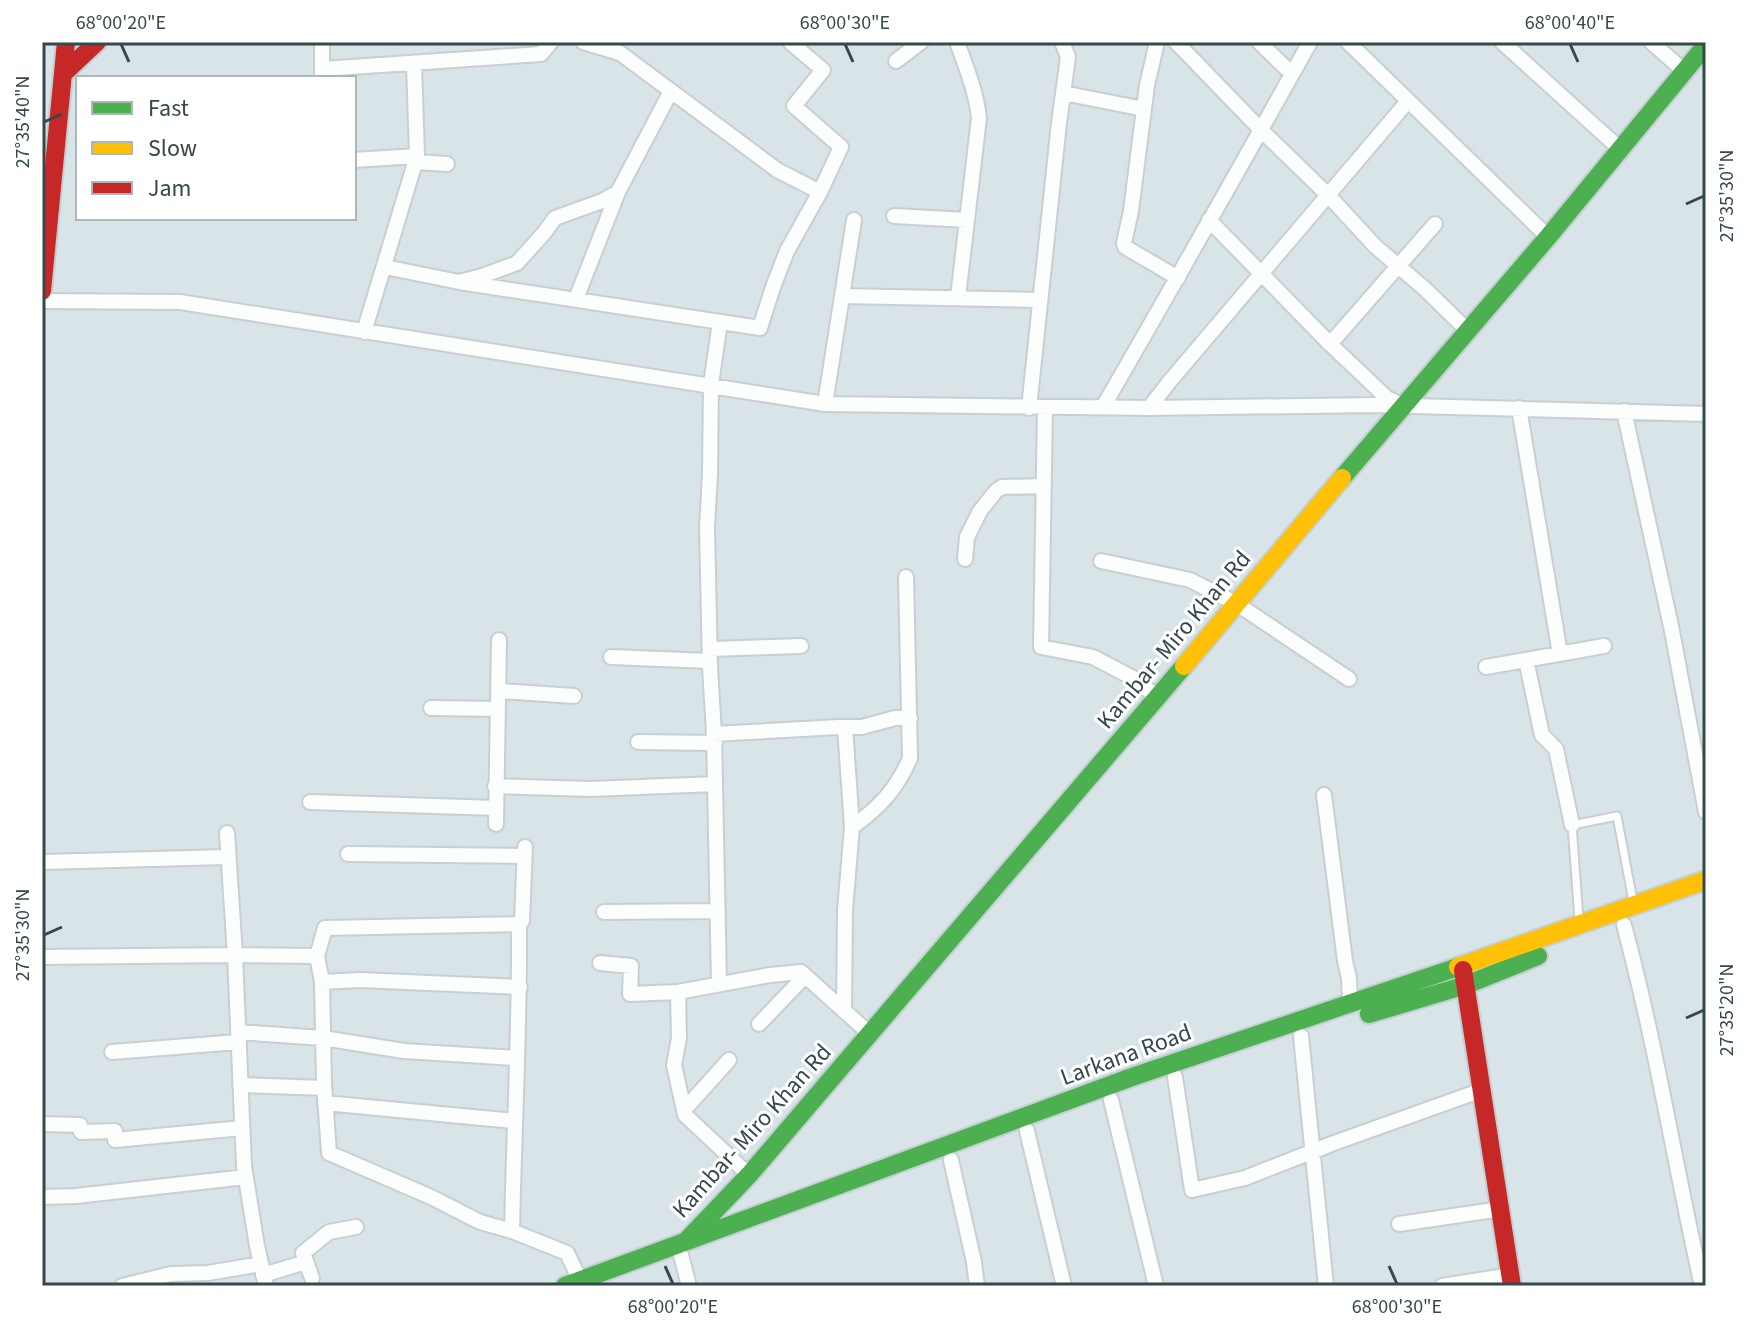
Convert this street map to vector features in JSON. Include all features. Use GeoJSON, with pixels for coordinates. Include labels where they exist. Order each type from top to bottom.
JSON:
{"type":"FeatureCollection","features":[{"type":"Feature","properties":{"kind":"main road"},"geometry":{"type":"LineString","coordinates":[[42,291],[66,42]]}},
{"type":"Feature","properties":{"kind":"main road"},"geometry":{"type":"LineString","coordinates":[[63,74],[97,42]]}},
{"type":"Feature","properties":{"kind":"main road","name":"Kambar- Miro Khan Rd"},"geometry":{"type":"LineString","coordinates":[[679,1252],[749,1175],[1237,604],[1706,45]]}},
{"type":"Feature","properties":{"kind":"main road","name":"Larkana Road"},"geometry":{"type":"LineString","coordinates":[[579,1284],[679,1252],[864,1183],[1132,1077],[1706,880]]}},
{"type":"Feature","properties":{"kind":"main road","name":"Larkana Road"},"geometry":{"type":"LineString","coordinates":[[864,1183],[951,1160],[1175,1077],[1466,985],[1706,895]]}},
{"type":"Feature","properties":{"kind":"main road"},"geometry":{"type":"LineString","coordinates":[[1462,966],[1511,1281]]}},
{"type":"Feature","properties":{"kind":"street"},"geometry":{"type":"LineString","coordinates":[[322,42],[322,73],[541,54],[551,42]]}},
{"type":"Feature","properties":{"kind":"street"},"geometry":{"type":"LineString","coordinates":[[583,42],[620,53],[777,170],[820,192]]}},
{"type":"Feature","properties":{"kind":"street"},"geometry":{"type":"LineString","coordinates":[[385,267],[459,282],[760,328],[787,251],[841,147],[794,106],[823,70],[790,42]]}},
{"type":"Feature","properties":{"kind":"street"},"geometry":{"type":"LineString","coordinates":[[896,61],[921,42]]}},
{"type":"Feature","properties":{"kind":"street"},"geometry":{"type":"LineString","coordinates":[[957,42],[971,78],[979,118],[958,297]]}},
{"type":"Feature","properties":{"kind":"street"},"geometry":{"type":"LineString","coordinates":[[1029,408],[1068,57],[1062,42]]}},
{"type":"Feature","properties":{"kind":"street"},"geometry":{"type":"LineString","coordinates":[[1157,42],[1147,85],[1125,247],[1178,278]]}},
{"type":"Feature","properties":{"kind":"street"},"geometry":{"type":"LineString","coordinates":[[1176,42],[1375,246],[1468,331]]}},
{"type":"Feature","properties":{"kind":"street"},"geometry":{"type":"LineString","coordinates":[[1259,42],[1292,74]]}},
{"type":"Feature","properties":{"kind":"street"},"geometry":{"type":"LineString","coordinates":[[1103,407],[1310,42]]}},
{"type":"Feature","properties":{"kind":"street"},"geometry":{"type":"LineString","coordinates":[[1348,42],[1548,237]]}},
{"type":"Feature","properties":{"kind":"street"},"geometry":{"type":"LineString","coordinates":[[1502,42],[1620,149]]}},
{"type":"Feature","properties":{"kind":"street"},"geometry":{"type":"LineString","coordinates":[[1651,42],[1684,71]]}},
{"type":"Feature","properties":{"kind":"street"},"geometry":{"type":"LineString","coordinates":[[364,332],[416,159],[414,63]]}},
{"type":"Feature","properties":{"kind":"street"},"geometry":{"type":"LineString","coordinates":[[576,299],[618,192],[671,91]]}},
{"type":"Feature","properties":{"kind":"street"},"geometry":{"type":"LineString","coordinates":[[1063,93],[1144,109]]}},
{"type":"Feature","properties":{"kind":"street"},"geometry":{"type":"LineString","coordinates":[[1149,408],[1408,101]]}},
{"type":"Feature","properties":{"kind":"street"},"geometry":{"type":"LineString","coordinates":[[356,160],[416,159],[447,164]]}},
{"type":"Feature","properties":{"kind":"street"},"geometry":{"type":"LineString","coordinates":[[459,282],[517,263],[555,218],[618,192]]}},
{"type":"Feature","properties":{"kind":"street"},"geometry":{"type":"LineString","coordinates":[[894,216],[967,220]]}},
{"type":"Feature","properties":{"kind":"street"},"geometry":{"type":"LineString","coordinates":[[825,404],[854,220]]}},
{"type":"Feature","properties":{"kind":"street"},"geometry":{"type":"LineString","coordinates":[[1209,220],[1330,344],[1387,398],[1403,406]]}},
{"type":"Feature","properties":{"kind":"street"},"geometry":{"type":"LineString","coordinates":[[1330,344],[1435,224]]}},
{"type":"Feature","properties":{"kind":"street"},"geometry":{"type":"LineString","coordinates":[[842,296],[1040,300]]}},
{"type":"Feature","properties":{"kind":"street"},"geometry":{"type":"LineString","coordinates":[[42,301],[180,302],[825,404],[1000,405],[1029,408],[1403,406],[1706,414]]}},
{"type":"Feature","properties":{"kind":"street"},"geometry":{"type":"LineString","coordinates":[[719,984],[707,527],[711,384],[720,322]]}},
{"type":"Feature","properties":{"kind":"street"},"geometry":{"type":"LineString","coordinates":[[1045,408],[1041,647],[1093,657],[1133,678],[1157,697]]}},
{"type":"Feature","properties":{"kind":"street"},"geometry":{"type":"LineString","coordinates":[[1519,408],[1560,654]]}},
{"type":"Feature","properties":{"kind":"street"},"geometry":{"type":"LineString","coordinates":[[1624,411],[1671,626],[1706,812]]}},
{"type":"Feature","properties":{"kind":"street"},"geometry":{"type":"LineString","coordinates":[[965,559],[967,537],[980,511],[996,491],[1002,487],[1044,486]]}},
{"type":"Feature","properties":{"kind":"street"},"geometry":{"type":"LineString","coordinates":[[1101,561],[1190,580],[1237,604],[1349,679]]}},
{"type":"Feature","properties":{"kind":"street"},"geometry":{"type":"LineString","coordinates":[[852,827],[875,810],[902,776],[910,758],[906,577]]}},
{"type":"Feature","properties":{"kind":"street"},"geometry":{"type":"LineString","coordinates":[[496,824],[499,640]]}},
{"type":"Feature","properties":{"kind":"street"},"geometry":{"type":"LineString","coordinates":[[611,657],[710,655],[801,646]]}},
{"type":"Feature","properties":{"kind":"street"},"geometry":{"type":"LineString","coordinates":[[1486,667],[1604,646]]}},
{"type":"Feature","properties":{"kind":"street"},"geometry":{"type":"LineString","coordinates":[[1526,660],[1542,735],[1556,749],[1572,825]]}},
{"type":"Feature","properties":{"kind":"street"},"geometry":{"type":"LineString","coordinates":[[499,691],[574,696]]}},
{"type":"Feature","properties":{"kind":"street"},"geometry":{"type":"LineString","coordinates":[[431,708],[498,709]]}},
{"type":"Feature","properties":{"kind":"street"},"geometry":{"type":"LineString","coordinates":[[638,742],[862,727],[895,718],[910,718]]}},
{"type":"Feature","properties":{"kind":"street"},"geometry":{"type":"LineString","coordinates":[[844,1011],[845,910],[852,827],[845,727]]}},
{"type":"Feature","properties":{"kind":"street"},"geometry":{"type":"LineString","coordinates":[[495,786],[591,789],[715,784]]}},
{"type":"Feature","properties":{"kind":"street"},"geometry":{"type":"LineString","coordinates":[[1324,795],[1350,1004]]}},
{"type":"Feature","properties":{"kind":"street"},"geometry":{"type":"LineString","coordinates":[[310,802],[496,808]]}},
{"type":"Feature","properties":{"kind":"street"},"geometry":{"type":"LineString","coordinates":[[227,833],[242,1128],[246,1177],[263,1275]]}},
{"type":"Feature","properties":{"kind":"street"},"geometry":{"type":"LineString","coordinates":[[348,854],[524,851],[522,921],[519,924],[520,987],[512,1231]]}},
{"type":"Feature","properties":{"kind":"street"},"geometry":{"type":"LineString","coordinates":[[42,862],[227,857]]}},
{"type":"Feature","properties":{"kind":"street"},"geometry":{"type":"LineString","coordinates":[[604,912],[718,911]]}},
{"type":"Feature","properties":{"kind":"street"},"geometry":{"type":"LineString","coordinates":[[519,924],[325,928],[317,956],[322,982],[329,1153],[480,1222],[567,1253],[579,1284]]}},
{"type":"Feature","properties":{"kind":"street"},"geometry":{"type":"LineString","coordinates":[[1624,925],[1639,981],[1702,1286]]}},
{"type":"Feature","properties":{"kind":"street"},"geometry":{"type":"LineString","coordinates":[[42,957],[317,956]]}},
{"type":"Feature","properties":{"kind":"street"},"geometry":{"type":"LineString","coordinates":[[600,963],[631,966],[630,994],[678,992],[801,972],[870,1034]]}},
{"type":"Feature","properties":{"kind":"street"},"geometry":{"type":"LineString","coordinates":[[759,1024],[805,976]]}},
{"type":"Feature","properties":{"kind":"street"},"geometry":{"type":"LineString","coordinates":[[322,982],[360,980],[520,987]]}},
{"type":"Feature","properties":{"kind":"street"},"geometry":{"type":"LineString","coordinates":[[678,992],[679,1038],[674,1065],[685,1115],[749,1175]]}},
{"type":"Feature","properties":{"kind":"street"},"geometry":{"type":"LineString","coordinates":[[1301,1036],[1326,1286]]}},
{"type":"Feature","properties":{"kind":"street"},"geometry":{"type":"LineString","coordinates":[[112,1052],[238,1037],[323,1038],[404,1051],[516,1058]]}},
{"type":"Feature","properties":{"kind":"street"},"geometry":{"type":"LineString","coordinates":[[684,1110],[729,1060]]}},
{"type":"Feature","properties":{"kind":"street"},"geometry":{"type":"LineString","coordinates":[[1175,1077],[1192,1190],[1245,1178],[1482,1090]]}},
{"type":"Feature","properties":{"kind":"street"},"geometry":{"type":"LineString","coordinates":[[240,1085],[324,1088]]}},
{"type":"Feature","properties":{"kind":"street"},"geometry":{"type":"LineString","coordinates":[[1111,1100],[1156,1286]]}},
{"type":"Feature","properties":{"kind":"street"},"geometry":{"type":"LineString","coordinates":[[325,1103],[514,1121]]}},
{"type":"Feature","properties":{"kind":"street"},"geometry":{"type":"LineString","coordinates":[[42,1124],[80,1125],[81,1132],[115,1131],[115,1140],[242,1128]]}},
{"type":"Feature","properties":{"kind":"street"},"geometry":{"type":"LineString","coordinates":[[1027,1131],[1064,1286]]}},
{"type":"Feature","properties":{"kind":"street"},"geometry":{"type":"LineString","coordinates":[[951,1160],[977,1286]]}},
{"type":"Feature","properties":{"kind":"street"},"geometry":{"type":"LineString","coordinates":[[42,1197],[246,1177]]}},
{"type":"Feature","properties":{"kind":"street"},"geometry":{"type":"LineString","coordinates":[[1399,1224],[1501,1209]]}},
{"type":"Feature","properties":{"kind":"street"},"geometry":{"type":"LineString","coordinates":[[312,1278],[303,1253],[329,1232],[356,1227]]}},
{"type":"Feature","properties":{"kind":"street"},"geometry":{"type":"LineString","coordinates":[[679,1252],[689,1286]]}},
{"type":"Feature","properties":{"kind":"street"},"geometry":{"type":"LineString","coordinates":[[122,1286],[171,1274],[214,1279],[263,1275],[306,1262]]}},
{"type":"Feature","properties":{"kind":"street"},"geometry":{"type":"LineString","coordinates":[[1442,1286],[1511,1281]]}},
{"type":"Feature","properties":{"kind":"lane"},"geometry":{"type":"LineString","coordinates":[[1579,926],[1572,825],[1617,816],[1634,906]]}},
{"type":"Feature","properties":{"kind":"shaded area"},"geometry":{"type":"Polygon","coordinates":[[[42,42],[1706,42],[1706,1286],[42,1286],[42,42]]]}},
{"type":"Feature","properties":{"kind":"traffic: fast"},"geometry":{"type":"LineString","coordinates":[[1342,478],[1548,237],[1706,45]]}},
{"type":"Feature","properties":{"kind":"traffic: fast"},"geometry":{"type":"LineString","coordinates":[[686,1241],[749,1175],[1184,666]]}},
{"type":"Feature","properties":{"kind":"traffic: fast"},"geometry":{"type":"LineString","coordinates":[[1369,1014],[1466,985],[1538,956]]}},
{"type":"Feature","properties":{"kind":"traffic: fast"},"geometry":{"type":"LineString","coordinates":[[565,1286],[1132,1077],[1458,967]]}},
{"type":"Feature","properties":{"kind":"traffic: slow"},"geometry":{"type":"LineString","coordinates":[[1184,666],[1342,478]]}},
{"type":"Feature","properties":{"kind":"traffic: slow"},"geometry":{"type":"LineString","coordinates":[[1458,967],[1706,880]]}},
{"type":"Feature","properties":{"kind":"traffic: jam"},"geometry":{"type":"LineString","coordinates":[[42,291],[66,42]]}},
{"type":"Feature","properties":{"kind":"traffic: jam"},"geometry":{"type":"LineString","coordinates":[[63,74],[97,42]]}},
{"type":"Feature","properties":{"kind":"traffic: jam"},"geometry":{"type":"LineString","coordinates":[[1463,970],[1512,1286]]}}]}
